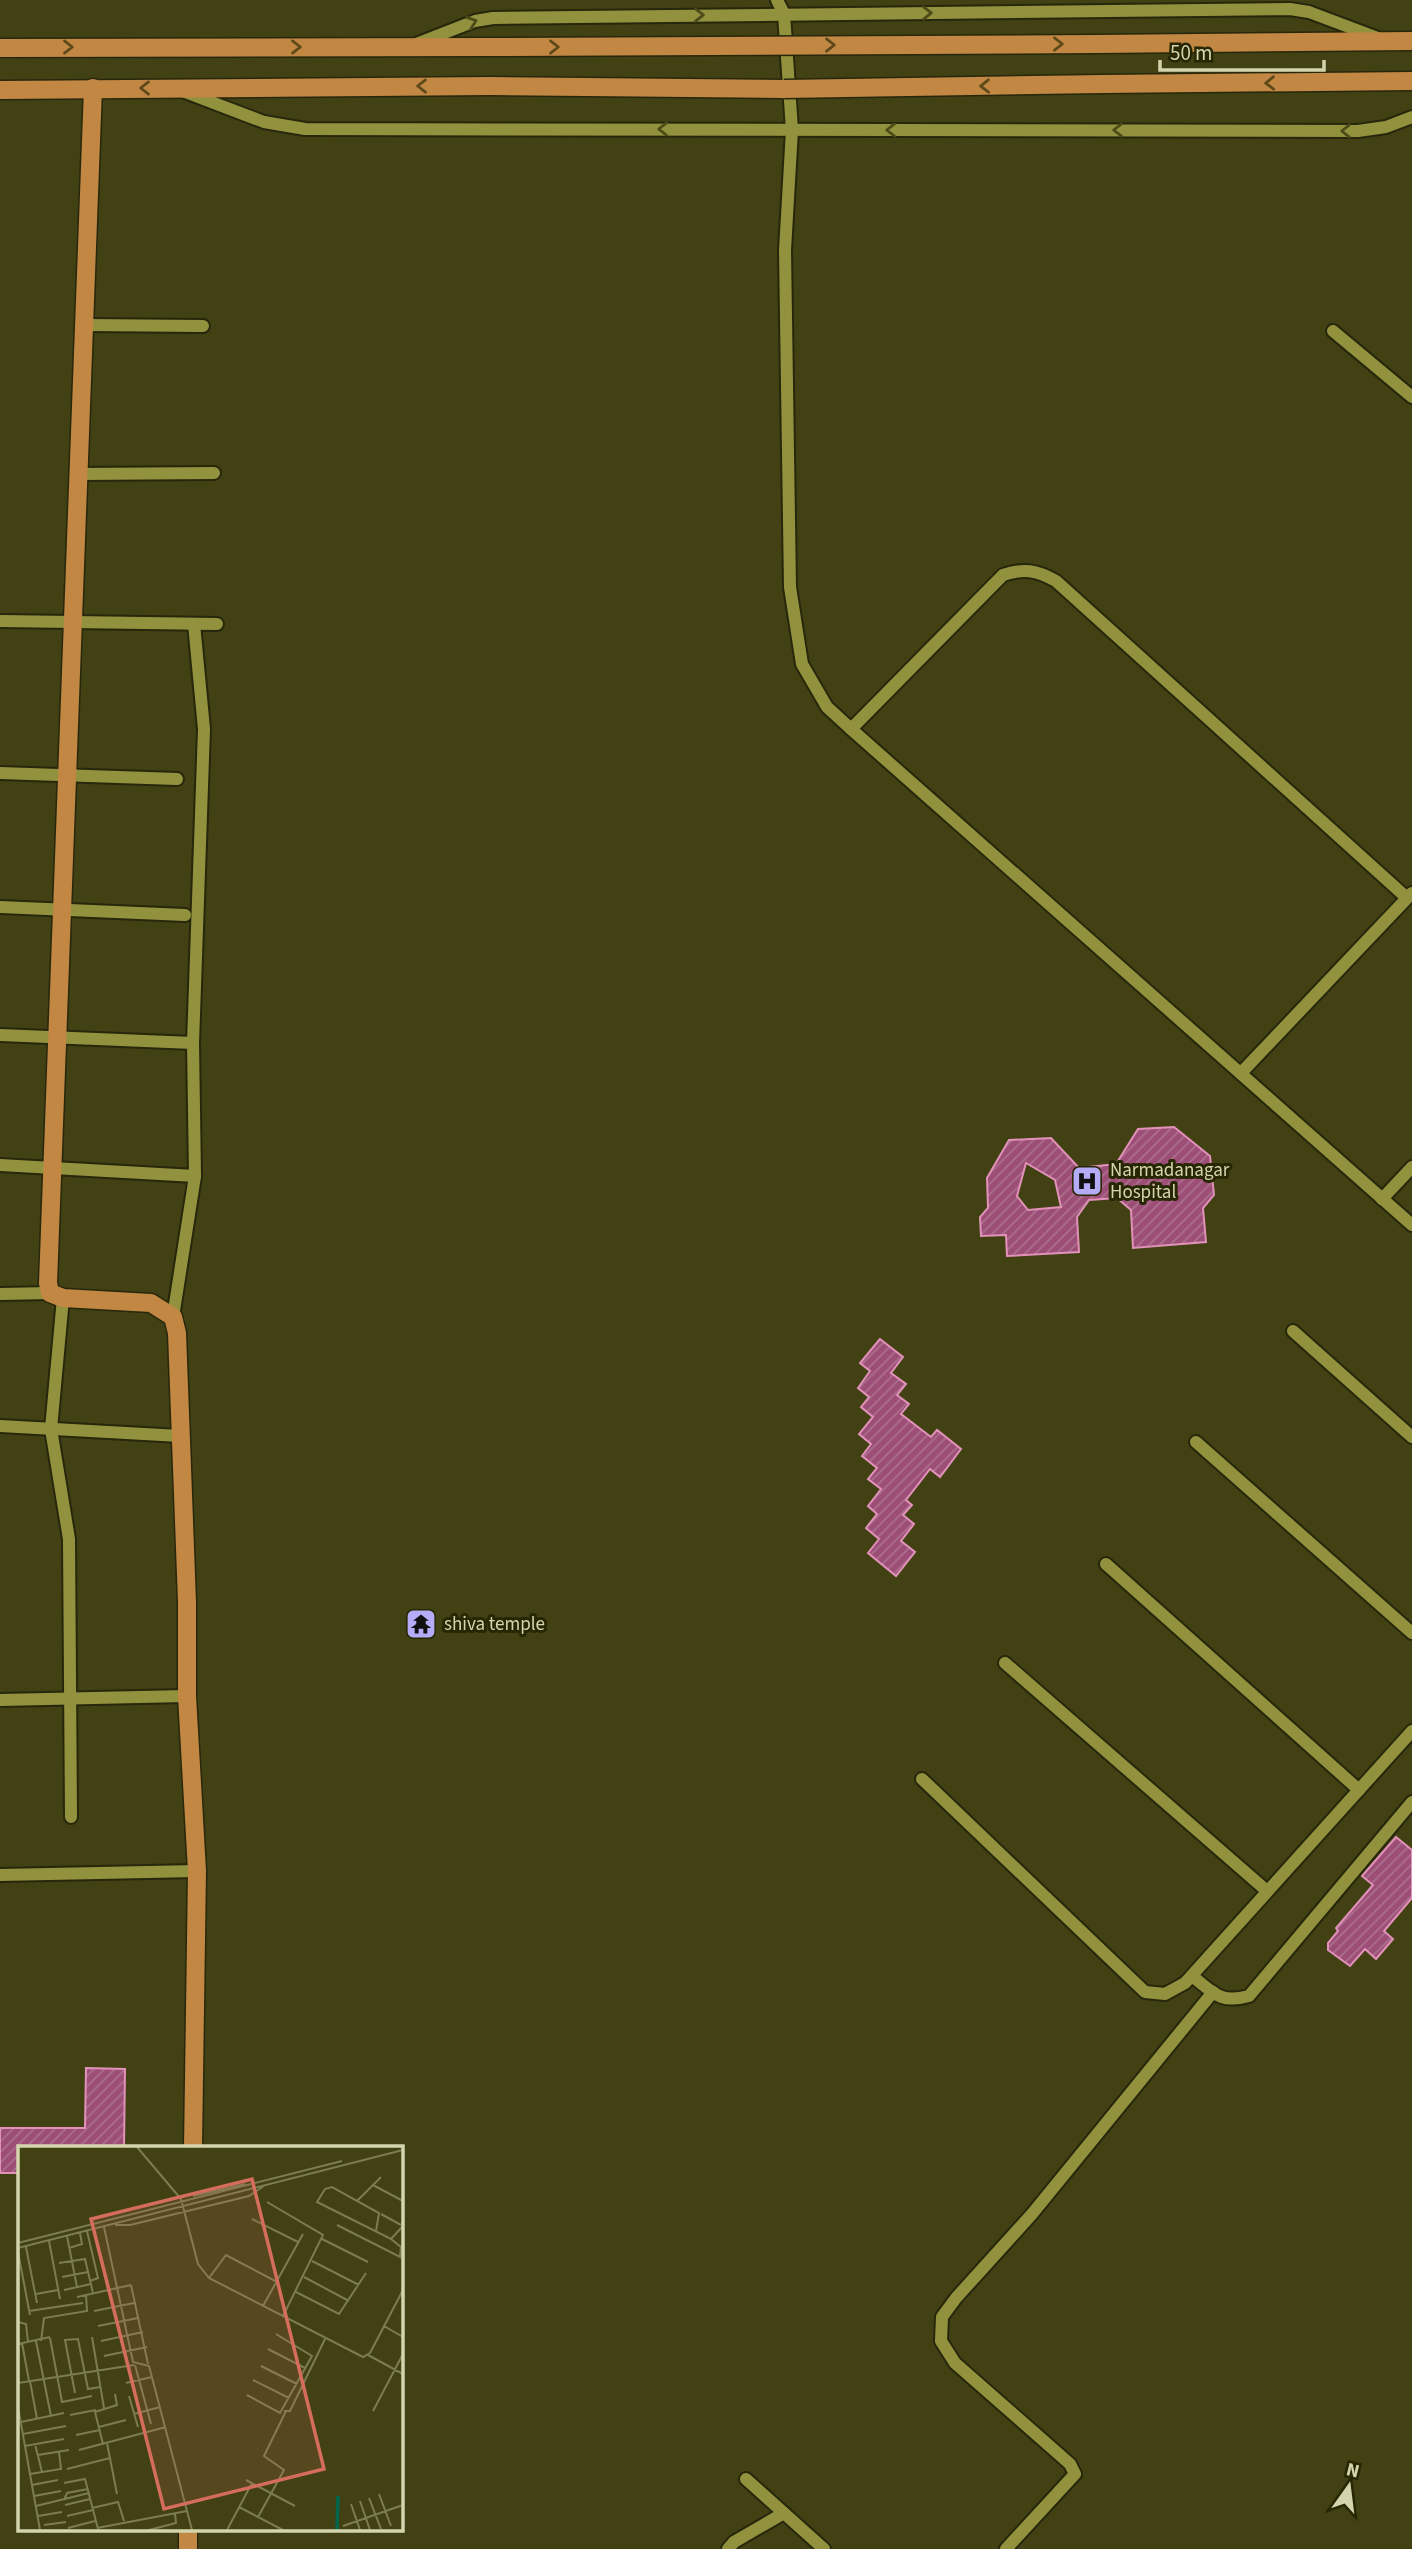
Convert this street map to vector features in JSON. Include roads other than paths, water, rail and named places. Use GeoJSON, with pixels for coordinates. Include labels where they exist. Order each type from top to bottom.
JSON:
{"type":"FeatureCollection","features":[{"type":"Feature","properties":{"kind":"main road"},"geometry":{"type":"LineString","coordinates":[[0,48],[1412,41]]}},
{"type":"Feature","properties":{"kind":"main road"},"geometry":{"type":"LineString","coordinates":[[0,90],[490,86],[784,89],[1412,81]]}},
{"type":"Feature","properties":{"kind":"main road"},"geometry":{"type":"LineString","coordinates":[[93,88],[48,1268],[57,1295],[151,1303],[173,1317],[177,1333],[187,1602],[187,1696],[197,1871],[193,2146]]}},
{"type":"Feature","properties":{"kind":"street"},"geometry":{"type":"LineString","coordinates":[[777,0],[785,15],[792,130],[785,250],[790,587],[802,664],[827,707],[1412,1225]]}},
{"type":"Feature","properties":{"kind":"street"},"geometry":{"type":"LineString","coordinates":[[409,47],[484,18],[1290,9],[1309,12],[1389,42]]}},
{"type":"Feature","properties":{"kind":"street"},"geometry":{"type":"LineString","coordinates":[[172,88],[264,122],[293,128],[1358,131],[1386,127],[1412,117]]}},
{"type":"Feature","properties":{"kind":"street"},"geometry":{"type":"LineString","coordinates":[[84,325],[202,326]]}},
{"type":"Feature","properties":{"kind":"street"},"geometry":{"type":"LineString","coordinates":[[1333,331],[1412,397]]}},
{"type":"Feature","properties":{"kind":"street"},"geometry":{"type":"LineString","coordinates":[[79,474],[214,473]]}},
{"type":"Feature","properties":{"kind":"street"},"geometry":{"type":"LineString","coordinates":[[851,729],[1003,575],[1019,570],[1038,571],[1056,581],[1410,895],[1241,1073]]}},
{"type":"Feature","properties":{"kind":"street"},"geometry":{"type":"LineString","coordinates":[[0,621],[218,624]]}},
{"type":"Feature","properties":{"kind":"street"},"geometry":{"type":"LineString","coordinates":[[173,1317],[195,1176],[193,1043],[204,729],[194,624]]}},
{"type":"Feature","properties":{"kind":"street"},"geometry":{"type":"LineString","coordinates":[[0,773],[177,779]]}},
{"type":"Feature","properties":{"kind":"street"},"geometry":{"type":"LineString","coordinates":[[0,907],[185,915]]}},
{"type":"Feature","properties":{"kind":"street"},"geometry":{"type":"LineString","coordinates":[[0,1035],[193,1043]]}},
{"type":"Feature","properties":{"kind":"street"},"geometry":{"type":"LineString","coordinates":[[0,1165],[195,1176]]}},
{"type":"Feature","properties":{"kind":"street"},"geometry":{"type":"LineString","coordinates":[[1382,1199],[1412,1167]]}},
{"type":"Feature","properties":{"kind":"street"},"geometry":{"type":"LineString","coordinates":[[0,1294],[57,1295],[51,1429],[69,1539],[71,1817]]}},
{"type":"Feature","properties":{"kind":"street"},"geometry":{"type":"LineString","coordinates":[[1293,1331],[1412,1437]]}},
{"type":"Feature","properties":{"kind":"street"},"geometry":{"type":"LineString","coordinates":[[0,1426],[180,1436]]}},
{"type":"Feature","properties":{"kind":"street"},"geometry":{"type":"LineString","coordinates":[[1196,1442],[1412,1633]]}},
{"type":"Feature","properties":{"kind":"street"},"geometry":{"type":"LineString","coordinates":[[1106,1564],[1359,1790]]}},
{"type":"Feature","properties":{"kind":"street"},"geometry":{"type":"LineString","coordinates":[[1005,1663],[1267,1891]]}},
{"type":"Feature","properties":{"kind":"street"},"geometry":{"type":"LineString","coordinates":[[0,1700],[187,1696]]}},
{"type":"Feature","properties":{"kind":"street"},"geometry":{"type":"LineString","coordinates":[[922,1779],[1145,1992],[1165,1994],[1192,1976],[1412,1731]]}},
{"type":"Feature","properties":{"kind":"street"},"geometry":{"type":"LineString","coordinates":[[1192,1976],[1222,1999],[1233,2001],[1249,1996],[1412,1802]]}},
{"type":"Feature","properties":{"kind":"street"},"geometry":{"type":"LineString","coordinates":[[0,1875],[197,1871]]}},
{"type":"Feature","properties":{"kind":"street"},"geometry":{"type":"LineString","coordinates":[[1006,2549],[1075,2474],[1070,2463],[955,2363],[941,2341],[943,2317],[956,2298],[1032,2214],[1213,1992]]}},
{"type":"Feature","properties":{"kind":"street"},"geometry":{"type":"LineString","coordinates":[[746,2479],[824,2549]]}},
{"type":"Feature","properties":{"kind":"street"},"geometry":{"type":"LineString","coordinates":[[729,2549],[734,2542],[784,2513]]}},
{"type":"Feature","properties":{"kind":"place","name":"Narmadanagar Hospital"},"geometry":{"type":"Point","coordinates":[1087,1181]}},
{"type":"Feature","properties":{"kind":"place","name":"shiva temple"},"geometry":{"type":"Point","coordinates":[421,1624]}}]}
